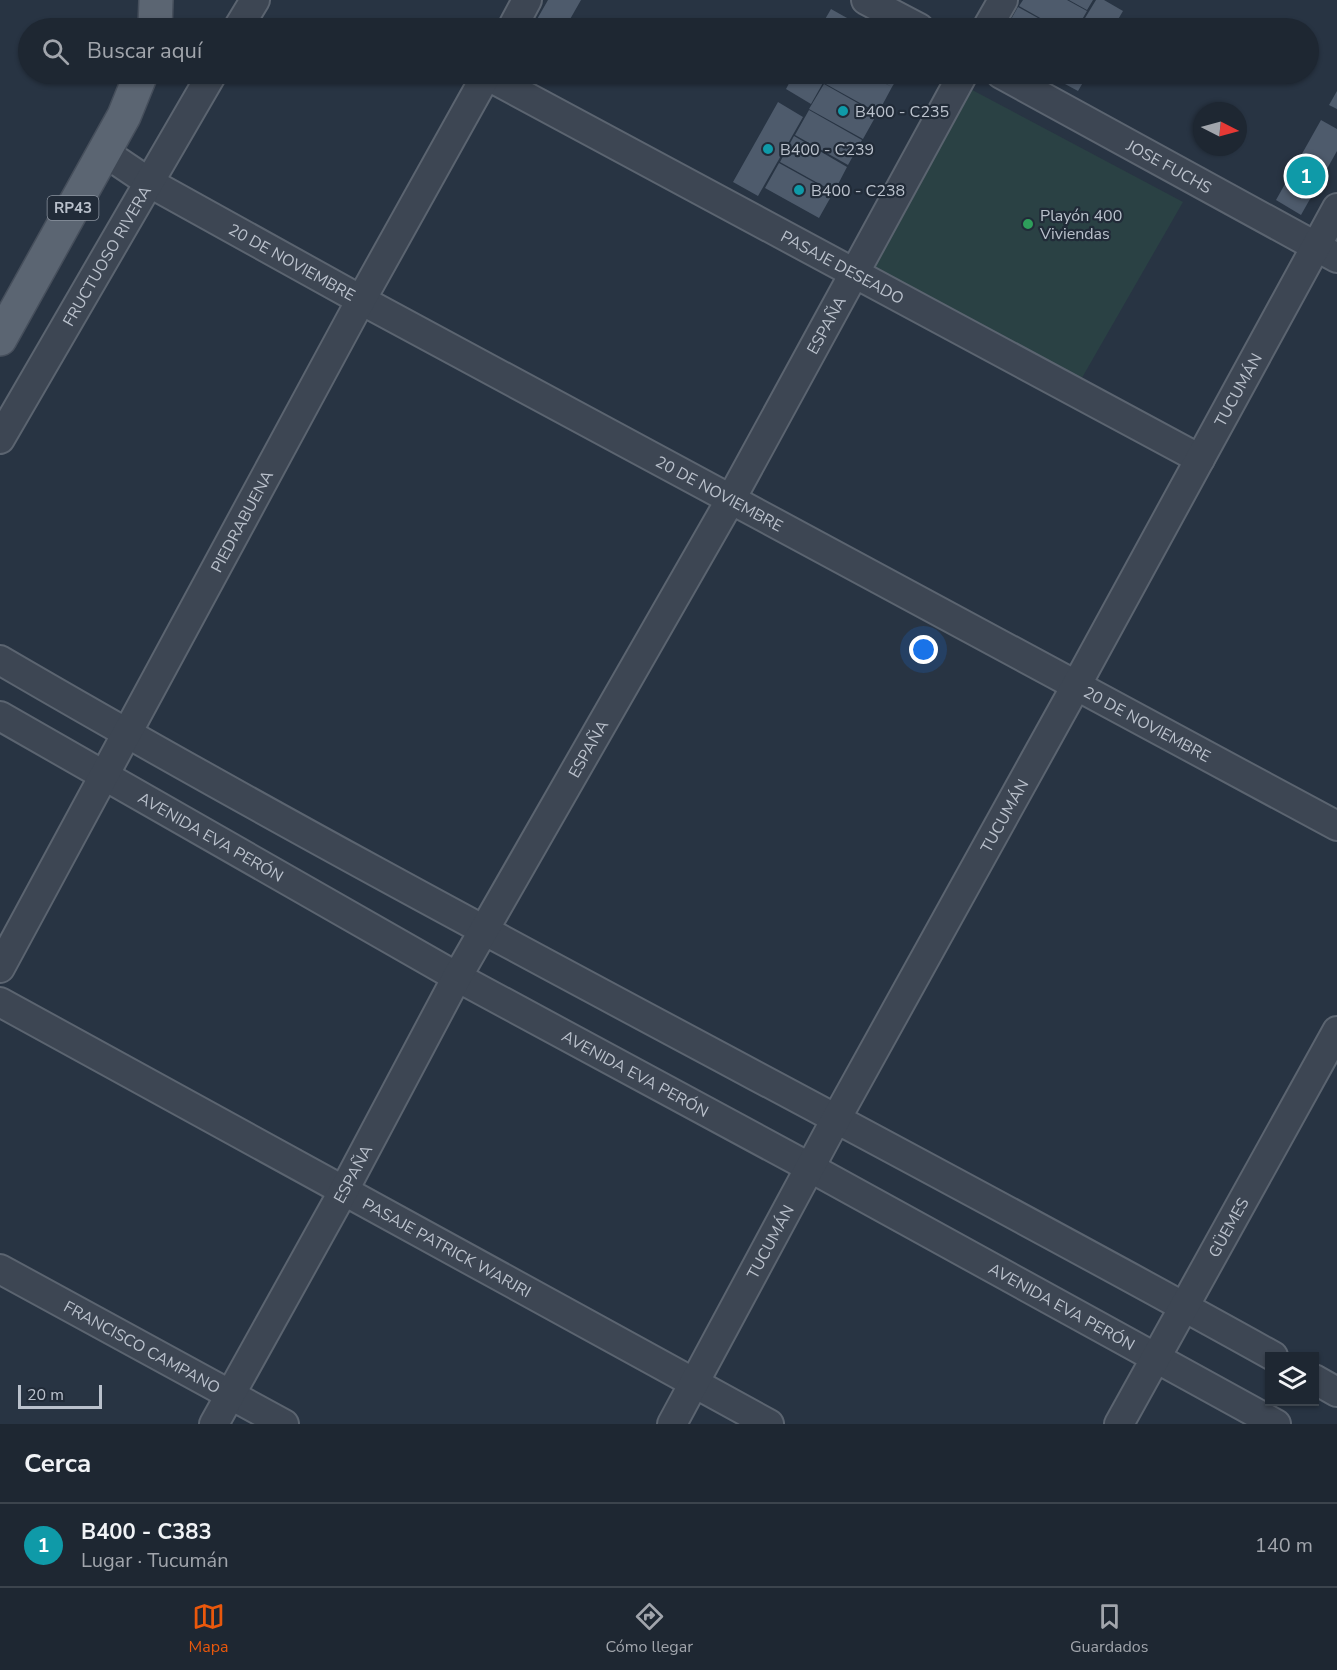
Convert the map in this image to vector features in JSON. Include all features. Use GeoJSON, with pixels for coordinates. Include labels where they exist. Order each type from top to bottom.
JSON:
{"type":"FeatureCollection","features":[{"type":"Feature","properties":{"kind":"main road"},"geometry":{"type":"LineString","coordinates":[[155,18],[156,0]]}},
{"type":"Feature","properties":{"kind":"main road","name":"RP43"},"geometry":{"type":"LineString","coordinates":[[0,339],[124,116],[137,84]]}},
{"type":"Feature","properties":{"kind":"street"},"geometry":{"type":"LineString","coordinates":[[244,18],[255,0]]}},
{"type":"Feature","properties":{"kind":"street"},"geometry":{"type":"LineString","coordinates":[[517,18],[527,0]]}},
{"type":"Feature","properties":{"kind":"street"},"geometry":{"type":"LineString","coordinates":[[866,0],[900,18]]}},
{"type":"Feature","properties":{"kind":"street"},"geometry":{"type":"LineString","coordinates":[[993,18],[1003,0]]}},
{"type":"Feature","properties":{"kind":"street","name":"FRUCTUOSO RIVERA"},"geometry":{"type":"LineString","coordinates":[[0,439],[206,84]]}},
{"type":"Feature","properties":{"kind":"street","name":"PIEDRABUENA"},"geometry":{"type":"LineString","coordinates":[[0,968],[361,300],[481,84]]}},
{"type":"Feature","properties":{"kind":"street","name":"PASAJE DESEADO"},"geometry":{"type":"LineString","coordinates":[[506,84],[1200,459]]}},
{"type":"Feature","properties":{"kind":"street","name":"ESPAÑA"},"geometry":{"type":"LineString","coordinates":[[214,1424],[344,1190],[457,977],[731,499],[958,84]]}},
{"type":"Feature","properties":{"kind":"street","name":"JOSE FUCHS"},"geometry":{"type":"LineString","coordinates":[[1019,84],[1326,252]]}},
{"type":"Feature","properties":{"kind":"street","name":"20 DE NOVIEMBRE"},"geometry":{"type":"LineString","coordinates":[[104,152],[150,183],[361,300],[1337,826]]}},
{"type":"Feature","properties":{"kind":"street","name":"TUCUMÁN"},"geometry":{"type":"LineString","coordinates":[[672,1424],[809,1167],[1200,459],[1326,252],[1337,208]]}},
{"type":"Feature","properties":{"kind":"street"},"geometry":{"type":"LineString","coordinates":[[0,660],[127,734],[484,931],[1266,1352]]}},
{"type":"Feature","properties":{"kind":"street","name":"AVENIDA EVA PERÓN"},"geometry":{"type":"LineString","coordinates":[[0,716],[457,977],[809,1167],[1276,1424]]}},
{"type":"Feature","properties":{"kind":"street","name":"PASAJE PATRICK WARJRI"},"geometry":{"type":"LineString","coordinates":[[0,1002],[769,1424]]}},
{"type":"Feature","properties":{"kind":"street","name":"GÜEMES"},"geometry":{"type":"LineString","coordinates":[[1119,1424],[1337,1031]]}},
{"type":"Feature","properties":{"kind":"street","name":"FRANCISCO CAMPANO"},"geometry":{"type":"LineString","coordinates":[[0,1269],[284,1424]]}},
{"type":"Feature","properties":{"kind":"street"},"geometry":{"type":"LineString","coordinates":[[1319,1382],[1337,1392]]}},
{"type":"Feature","properties":{"kind":"green space","name":"Playón 400 Viviendas"},"geometry":{"type":"Polygon","coordinates":[[[961,84],[1183,202],[1079,383],[877,273],[870,261],[961,84]]]}},
{"type":"Feature","properties":{"kind":"building"},"geometry":{"type":"Polygon","coordinates":[[[548,0],[581,0],[571,18],[538,18],[548,0]]]}},
{"type":"Feature","properties":{"kind":"building"},"geometry":{"type":"Polygon","coordinates":[[[1023,0],[1067,0],[1087,11],[1083,18],[1040,18],[1019,6],[1023,0]]]}},
{"type":"Feature","properties":{"kind":"building"},"geometry":{"type":"Polygon","coordinates":[[[1069,0],[1093,0],[1087,10],[1069,0]]]}},
{"type":"Feature","properties":{"kind":"building"},"geometry":{"type":"Polygon","coordinates":[[[1096,0],[1104,0],[1123,11],[1119,18],[1085,18],[1096,0]]]}},
{"type":"Feature","properties":{"kind":"building"},"geometry":{"type":"Polygon","coordinates":[[[1018,7],[1038,18],[1012,18],[1018,7]]]}},
{"type":"Feature","properties":{"kind":"building"},"geometry":{"type":"Polygon","coordinates":[[[831,9],[847,18],[826,18],[831,9]]]}},
{"type":"Feature","properties":{"kind":"building"},"geometry":{"type":"Polygon","coordinates":[[[789,84],[822,84],[811,104],[786,89],[789,84]]]}},
{"type":"Feature","properties":{"kind":"building","name":"B400 - C235"},"geometry":{"type":"Polygon","coordinates":[[[824,84],[877,114],[863,139],[809,109],[824,84]]]}},
{"type":"Feature","properties":{"kind":"building"},"geometry":{"type":"Polygon","coordinates":[[[826,84],[886,84],[892,87],[878,113],[826,84]]]}},
{"type":"Feature","properties":{"kind":"building"},"geometry":{"type":"Polygon","coordinates":[[[1065,84],[1082,84],[1078,91],[1065,84]]]}},
{"type":"Feature","properties":{"kind":"building"},"geometry":{"type":"Polygon","coordinates":[[[1337,91],[1337,109],[1329,105],[1337,91]]]}},
{"type":"Feature","properties":{"kind":"building","name":"B400 - C239"},"geometry":{"type":"Polygon","coordinates":[[[778,102],[803,117],[758,196],[733,182],[778,102]]]}},
{"type":"Feature","properties":{"kind":"building"},"geometry":{"type":"Polygon","coordinates":[[[809,110],[862,140],[848,165],[795,135],[809,110]]]}},
{"type":"Feature","properties":{"kind":"building"},"geometry":{"type":"Polygon","coordinates":[[[1321,120],[1337,129],[1337,151],[1301,215],[1276,200],[1321,120]]]}},
{"type":"Feature","properties":{"kind":"building"},"geometry":{"type":"Polygon","coordinates":[[[794,136],[847,167],[834,192],[780,162],[794,136]]]}},
{"type":"Feature","properties":{"kind":"building","name":"B400 - C238"},"geometry":{"type":"Polygon","coordinates":[[[779,163],[833,193],[819,218],[765,188],[779,163]]]}},
{"type":"Feature","properties":{"kind":"place","name":"B400 - C235"},"geometry":{"type":"Point","coordinates":[843,111]}},
{"type":"Feature","properties":{"kind":"place","name":"B400 - C239"},"geometry":{"type":"Point","coordinates":[768,149]}},
{"type":"Feature","properties":{"kind":"place","name":"B400 - C383"},"geometry":{"type":"Point","coordinates":[1306,176]}},
{"type":"Feature","properties":{"kind":"place","name":"B400 - C238"},"geometry":{"type":"Point","coordinates":[799,190]}},
{"type":"Feature","properties":{"kind":"place","name":"Playón 400 Viviendas"},"geometry":{"type":"Point","coordinates":[1028,224]}}]}
